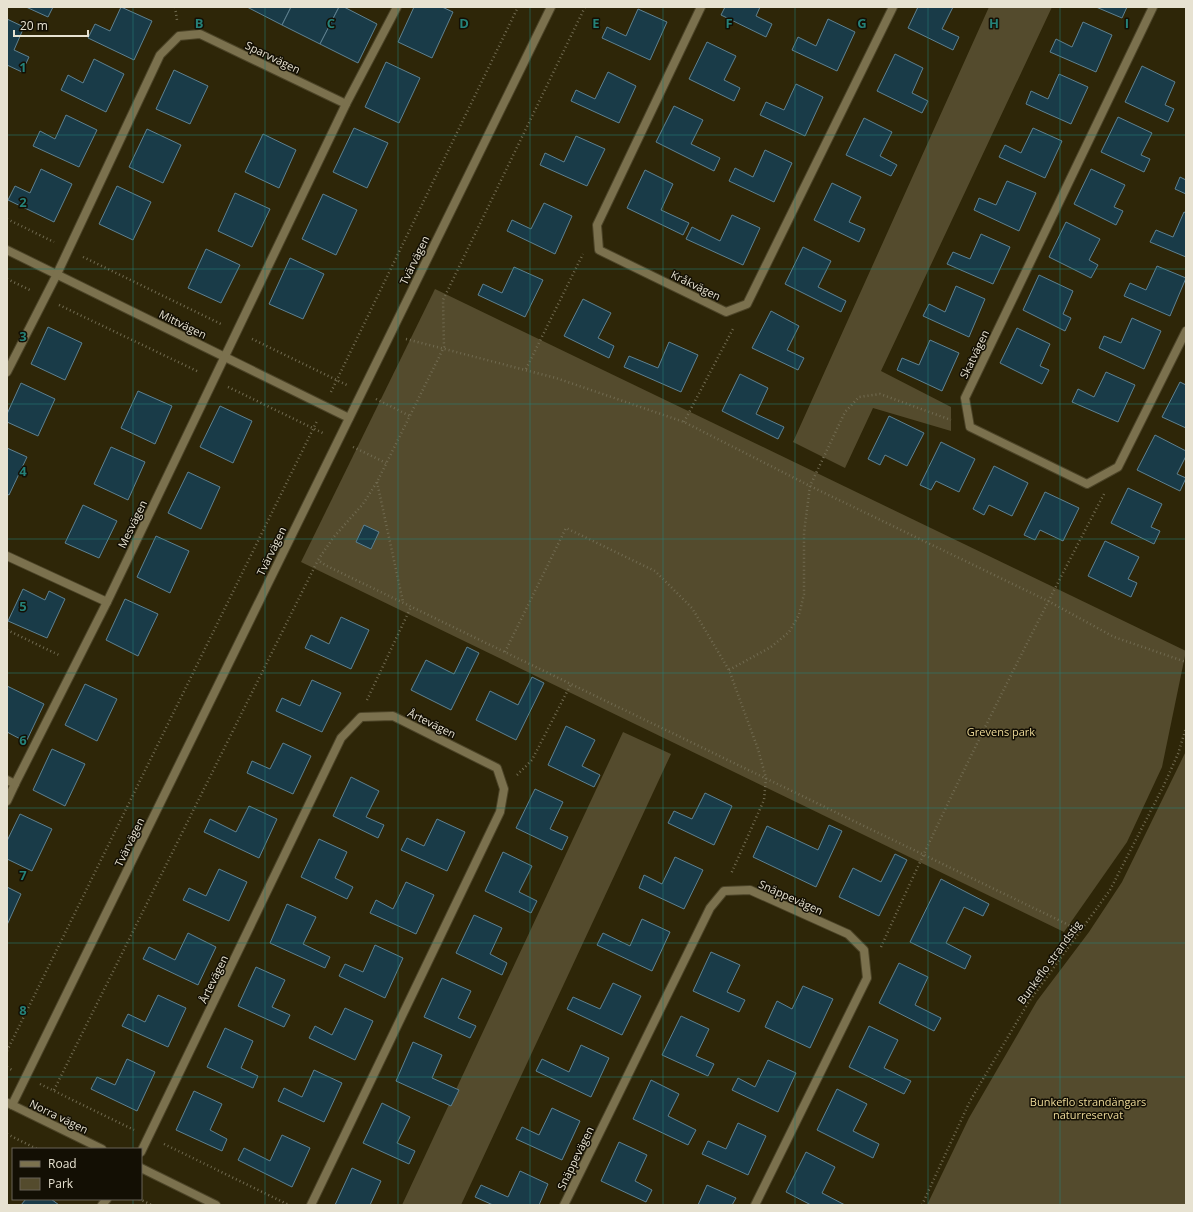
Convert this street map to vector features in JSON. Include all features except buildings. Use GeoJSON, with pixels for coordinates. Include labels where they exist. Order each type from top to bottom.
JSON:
{"type":"FeatureCollection","features":[{"type":"Feature","properties":{"kind":"street"},"geometry":{"type":"LineString","coordinates":[[224,357],[346,104],[397,7]]}},
{"type":"Feature","properties":{"kind":"street","name":"Tvärvägen"},"geometry":{"type":"LineString","coordinates":[[9,1104],[551,7]]}},
{"type":"Feature","properties":{"kind":"street","name":"Kråkvägen"},"geometry":{"type":"LineString","coordinates":[[701,7],[597,225],[599,250],[726,312],[747,304]]}},
{"type":"Feature","properties":{"kind":"street"},"geometry":{"type":"LineString","coordinates":[[747,304],[893,7]]}},
{"type":"Feature","properties":{"kind":"street","name":"Skatvägen"},"geometry":{"type":"LineString","coordinates":[[970,427],[964,398],[1154,7]]}},
{"type":"Feature","properties":{"kind":"street","name":"Sparvvägen"},"geometry":{"type":"LineString","coordinates":[[57,274],[160,55],[179,36],[200,34],[346,104]]}},
{"type":"Feature","properties":{"kind":"street","name":"Mittvägen"},"geometry":{"type":"LineString","coordinates":[[7,250],[349,418]]}},
{"type":"Feature","properties":{"kind":"street"},"geometry":{"type":"LineString","coordinates":[[7,372],[57,274]]}},
{"type":"Feature","properties":{"kind":"street"},"geometry":{"type":"LineString","coordinates":[[970,427],[1087,484],[1118,467],[1186,331]]}},
{"type":"Feature","properties":{"kind":"street","name":"Mesvägen"},"geometry":{"type":"LineString","coordinates":[[7,801],[107,602],[224,357]]}},
{"type":"Feature","properties":{"kind":"street"},"geometry":{"type":"LineString","coordinates":[[7,556],[107,602]]}},
{"type":"Feature","properties":{"kind":"street","name":"Årtevägen"},"geometry":{"type":"LineString","coordinates":[[142,1150],[341,738],[361,717],[393,716],[497,768],[504,789],[500,812],[311,1205]]}},
{"type":"Feature","properties":{"kind":"street"},"geometry":{"type":"LineString","coordinates":[[7,780],[15,784]]}},
{"type":"Feature","properties":{"kind":"street","name":"Snäppevägen"},"geometry":{"type":"LineString","coordinates":[[564,1205],[710,908],[724,891],[750,890],[848,934],[864,950],[866,978],[755,1205]]}},
{"type":"Feature","properties":{"kind":"street","name":"Norra vägen"},"geometry":{"type":"LineString","coordinates":[[9,1104],[100,1148]]}},
{"type":"Feature","properties":{"kind":"street"},"geometry":{"type":"LineString","coordinates":[[142,1168],[216,1205]]}},
{"type":"Feature","properties":{"kind":"path"},"geometry":{"type":"LineString","coordinates":[[7,1051],[325,406],[518,7]]}},
{"type":"Feature","properties":{"kind":"path"},"geometry":{"type":"LineString","coordinates":[[54,1090],[318,560],[333,538],[363,504],[377,482],[444,347],[443,300],[585,7]]}},
{"type":"Feature","properties":{"kind":"path"},"geometry":{"type":"LineString","coordinates":[[7,219],[410,416]]}},
{"type":"Feature","properties":{"kind":"path"},"geometry":{"type":"LineString","coordinates":[[526,369],[584,253]]}},
{"type":"Feature","properties":{"kind":"path"},"geometry":{"type":"LineString","coordinates":[[7,279],[386,463]]}},
{"type":"Feature","properties":{"kind":"path"},"geometry":{"type":"LineString","coordinates":[[684,422],[747,304]]}},
{"type":"Feature","properties":{"kind":"path"},"geometry":{"type":"LineString","coordinates":[[390,335],[444,347],[526,369],[684,422],[810,486],[1048,601],[1114,637],[1186,662]]}},
{"type":"Feature","properties":{"kind":"path"},"geometry":{"type":"LineString","coordinates":[[729,670],[771,647],[790,632],[798,615],[804,594],[804,533],[810,486],[845,412],[859,397],[880,394],[970,427]]}},
{"type":"Feature","properties":{"kind":"path"},"geometry":{"type":"LineString","coordinates":[[879,951],[923,854],[1048,601],[1118,467]]}},
{"type":"Feature","properties":{"kind":"path"},"geometry":{"type":"LineString","coordinates":[[377,482],[403,603]]}},
{"type":"Feature","properties":{"kind":"path"},"geometry":{"type":"LineString","coordinates":[[504,652],[566,528],[655,571],[692,608],[729,670],[758,749],[766,778],[764,800],[724,891]]}},
{"type":"Feature","properties":{"kind":"path"},"geometry":{"type":"LineString","coordinates":[[318,560],[325,565],[411,607],[1082,931]]}},
{"type":"Feature","properties":{"kind":"path"},"geometry":{"type":"LineString","coordinates":[[361,717],[369,694],[411,607]]}},
{"type":"Feature","properties":{"kind":"path"},"geometry":{"type":"LineString","coordinates":[[7,630],[76,663]]}},
{"type":"Feature","properties":{"kind":"path"},"geometry":{"type":"LineString","coordinates":[[504,789],[532,760],[571,684]]}},
{"type":"Feature","properties":{"kind":"path","name":"Bunkeflo strandstig"},"geometry":{"type":"LineString","coordinates":[[922,1205],[970,1101],[1028,1003],[1082,931],[1110,890],[1153,807],[1178,754],[1186,728]]}},
{"type":"Feature","properties":{"kind":"path"},"geometry":{"type":"LineString","coordinates":[[7,1134],[35,1148]]}},
{"type":"Feature","properties":{"kind":"path"},"geometry":{"type":"LineString","coordinates":[[141,1200],[152,1205]]}},
{"type":"Feature","properties":{"kind":"green space"},"geometry":{"type":"Polygon","coordinates":[[[989,7],[1052,7],[881,371],[951,407],[951,431],[873,408],[845,468],[793,442],[989,7]]]}},
{"type":"Feature","properties":{"kind":"green space","name":"Grevens park"},"geometry":{"type":"Polygon","coordinates":[[[435,289],[1186,651],[1162,767],[1127,842],[1064,932],[301,562],[435,289]]]}},
{"type":"Feature","properties":{"kind":"green space"},"geometry":{"type":"Polygon","coordinates":[[[623,732],[671,754],[461,1205],[402,1205],[623,732]]]}},
{"type":"Feature","properties":{"kind":"green space","name":"Bunkeflo strandängars naturreservat"},"geometry":{"type":"Polygon","coordinates":[[[1186,751],[1186,1205],[927,1205],[969,1118],[1037,1001],[1089,932],[1122,882],[1186,751]]]}}]}
